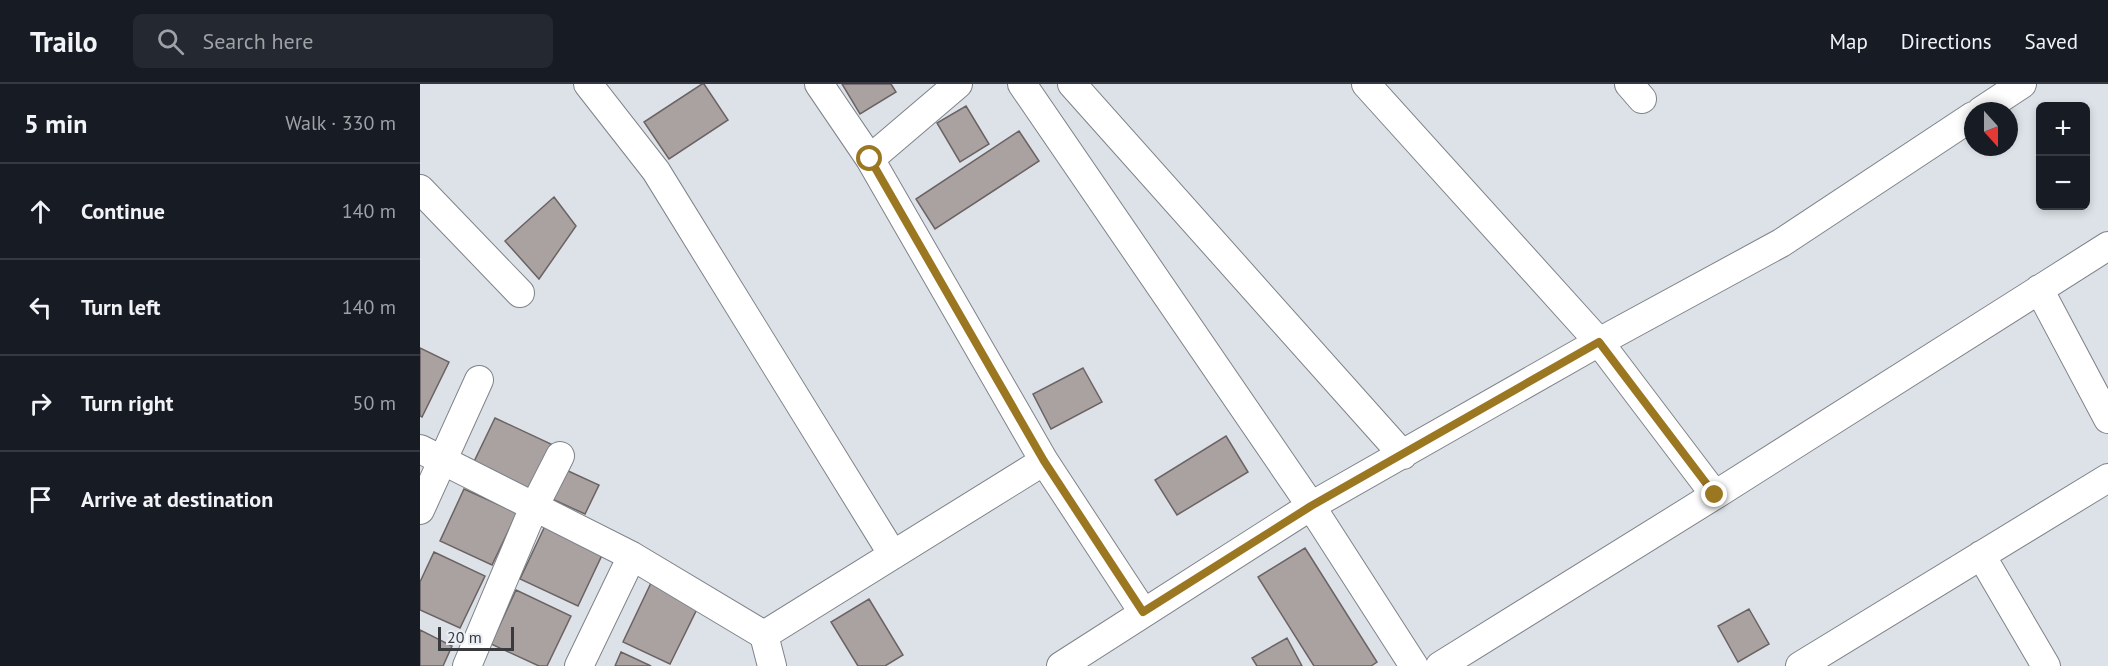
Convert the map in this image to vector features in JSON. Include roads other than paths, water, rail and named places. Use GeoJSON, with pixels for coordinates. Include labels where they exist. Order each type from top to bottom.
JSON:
{"type":"FeatureCollection","features":[{"type":"Feature","properties":{"kind":"street"},"geometry":{"type":"LineString","coordinates":[[588,84],[656,171],[893,555]]}},
{"type":"Feature","properties":{"kind":"street"},"geometry":{"type":"LineString","coordinates":[[819,84],[870,159],[1044,461],[1143,612]]}},
{"type":"Feature","properties":{"kind":"street"},"geometry":{"type":"LineString","coordinates":[[870,159],[958,84]]}},
{"type":"Feature","properties":{"kind":"street"},"geometry":{"type":"LineString","coordinates":[[1022,84],[1311,506],[1414,666]]}},
{"type":"Feature","properties":{"kind":"street"},"geometry":{"type":"LineString","coordinates":[[1072,84],[1403,454]]}},
{"type":"Feature","properties":{"kind":"street"},"geometry":{"type":"LineString","coordinates":[[1366,84],[1599,342],[1715,495]]}},
{"type":"Feature","properties":{"kind":"street"},"geometry":{"type":"LineString","coordinates":[[1995,102],[2022,84]]}},
{"type":"Feature","properties":{"kind":"street"},"geometry":{"type":"LineString","coordinates":[[1061,666],[1100,656],[1143,612],[1311,506],[1599,342],[1781,243],[1964,122]]}},
{"type":"Feature","properties":{"kind":"street"},"geometry":{"type":"LineString","coordinates":[[420,189],[520,293]]}},
{"type":"Feature","properties":{"kind":"street"},"geometry":{"type":"LineString","coordinates":[[1440,666],[2108,246]]}},
{"type":"Feature","properties":{"kind":"street"},"geometry":{"type":"LineString","coordinates":[[2039,290],[2108,419]]}},
{"type":"Feature","properties":{"kind":"street"},"geometry":{"type":"LineString","coordinates":[[420,510],[431,455],[479,380]]}},
{"type":"Feature","properties":{"kind":"street"},"geometry":{"type":"LineString","coordinates":[[431,455],[632,556],[764,635],[772,666]]}},
{"type":"Feature","properties":{"kind":"street"},"geometry":{"type":"LineString","coordinates":[[467,666],[534,507],[560,456]]}},
{"type":"Feature","properties":{"kind":"street"},"geometry":{"type":"LineString","coordinates":[[764,635],[1044,461]]}},
{"type":"Feature","properties":{"kind":"street"},"geometry":{"type":"LineString","coordinates":[[1800,666],[1838,656],[1981,555],[2108,478]]}},
{"type":"Feature","properties":{"kind":"street"},"geometry":{"type":"LineString","coordinates":[[1981,555],[2046,666]]}},
{"type":"Feature","properties":{"kind":"street"},"geometry":{"type":"LineString","coordinates":[[579,666],[632,556]]}}]}
